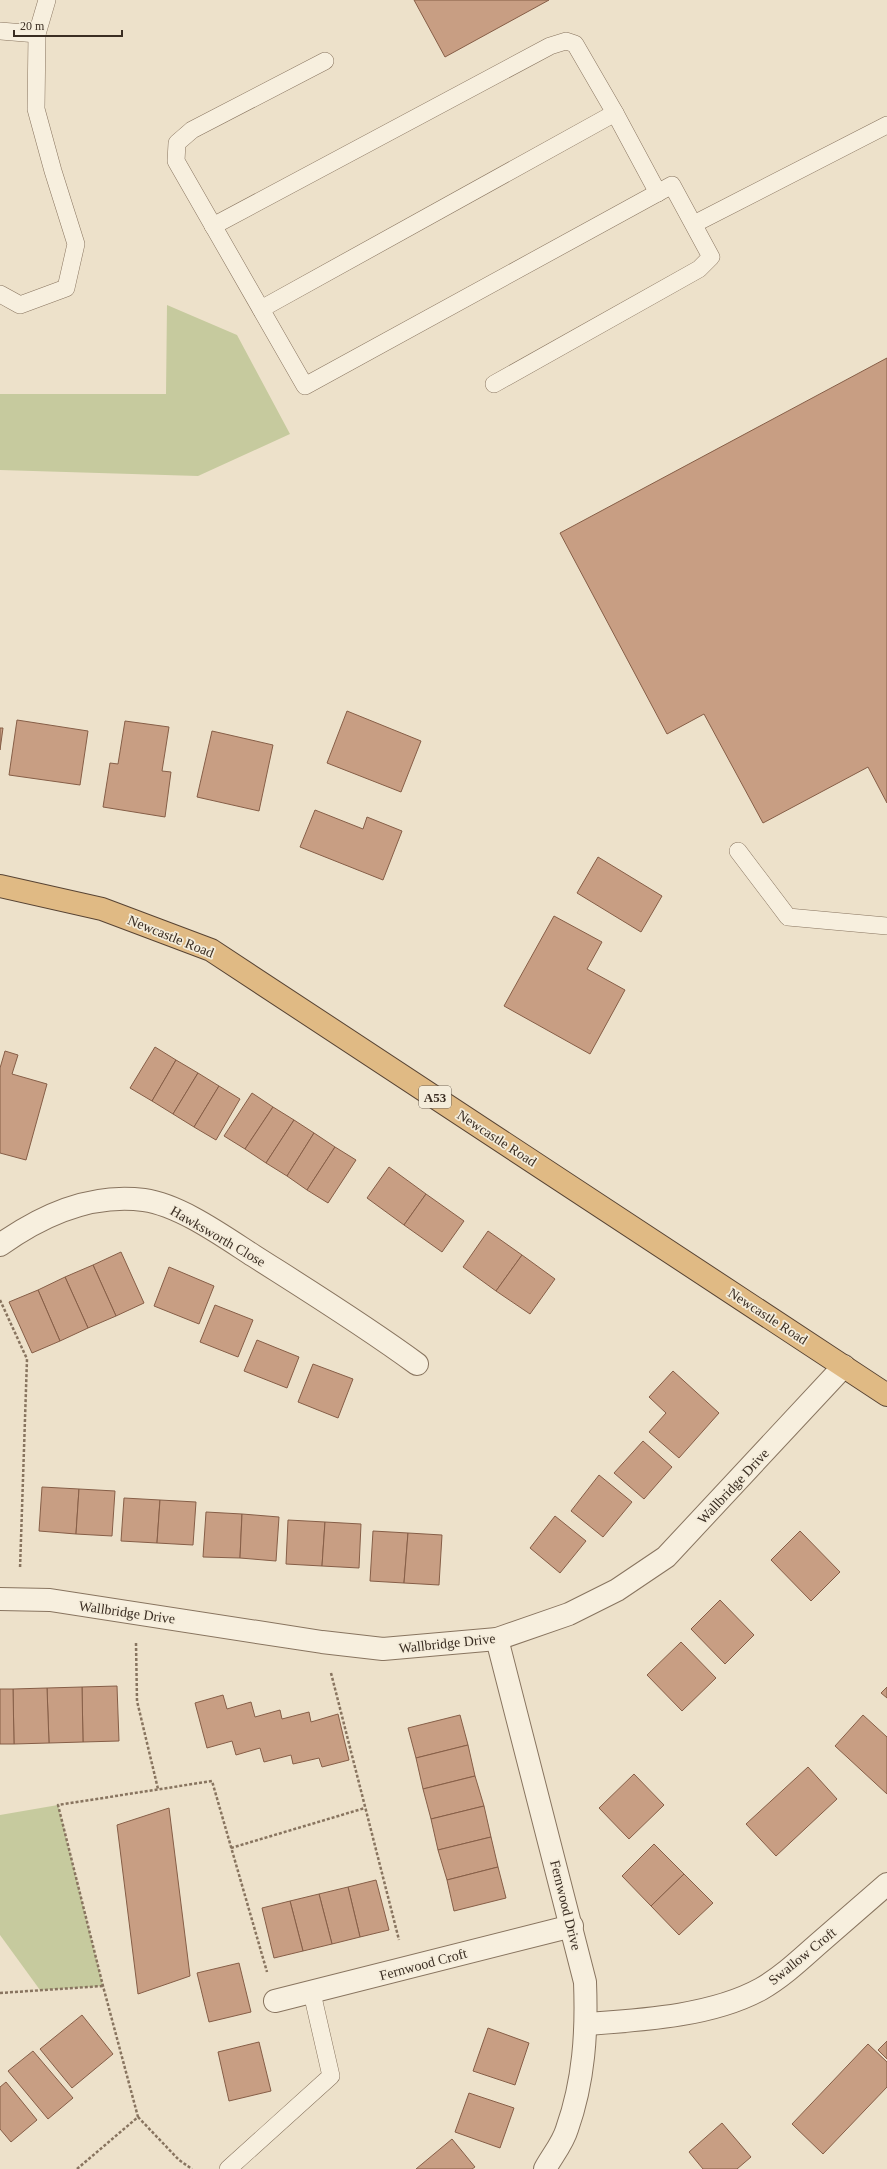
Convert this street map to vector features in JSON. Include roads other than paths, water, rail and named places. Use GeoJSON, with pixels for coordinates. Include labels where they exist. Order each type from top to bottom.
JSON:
{"type":"FeatureCollection","features":[{"type":"Feature","properties":{"kind":"highway","name":"Newcastle Road"},"geometry":{"type":"LineString","coordinates":[[0,886],[102,909],[211,950],[887,1395]]}},
{"type":"Feature","properties":{"kind":"street","name":"Hawksworth Close"},"geometry":{"type":"LineString","coordinates":[[0,1245],[34,1222],[62,1210],[90,1202],[119,1198],[145,1200],[176,1210],[235,1244],[359,1322],[418,1364]]}},
{"type":"Feature","properties":{"kind":"street","name":"Wallbridge Drive"},"geometry":{"type":"LineString","coordinates":[[9,1599],[50,1600],[322,1642],[383,1649],[497,1639],[582,1607],[617,1590],[666,1556],[844,1366]]}},
{"type":"Feature","properties":{"kind":"street","name":"Fernwood Drive"},"geometry":{"type":"LineString","coordinates":[[497,1639],[572,1926],[585,1982],[586,2024],[582,2073],[567,2131],[545,2169]]}},
{"type":"Feature","properties":{"kind":"street","name":"Swallow Croft"},"geometry":{"type":"LineString","coordinates":[[586,2024],[637,2020],[699,2009],[730,2002],[760,1989],[786,1972],[887,1884]]}},
{"type":"Feature","properties":{"kind":"street","name":"Fernwood Croft"},"geometry":{"type":"LineString","coordinates":[[275,2001],[312,1993],[572,1926]]}},
{"type":"Feature","properties":{"kind":"lane"},"geometry":{"type":"LineString","coordinates":[[0,294],[20,305],[66,288],[76,244],[53,171],[36,109],[37,34],[47,0]]}},
{"type":"Feature","properties":{"kind":"lane"},"geometry":{"type":"LineString","coordinates":[[0,31],[37,34]]}},
{"type":"Feature","properties":{"kind":"lane"},"geometry":{"type":"LineString","coordinates":[[213,226],[550,46],[566,41],[575,44],[615,113],[658,193]]}},
{"type":"Feature","properties":{"kind":"lane"},"geometry":{"type":"LineString","coordinates":[[325,61],[192,130],[177,143],[176,161],[305,386],[672,185],[694,224],[711,257],[700,269],[494,384]]}},
{"type":"Feature","properties":{"kind":"lane"},"geometry":{"type":"LineString","coordinates":[[261,309],[615,113]]}},
{"type":"Feature","properties":{"kind":"lane"},"geometry":{"type":"LineString","coordinates":[[694,224],[887,125]]}},
{"type":"Feature","properties":{"kind":"lane"},"geometry":{"type":"LineString","coordinates":[[738,851],[788,917],[887,926]]}},
{"type":"Feature","properties":{"kind":"lane"},"geometry":{"type":"LineString","coordinates":[[228,2169],[331,2076],[312,1993]]}}]}
